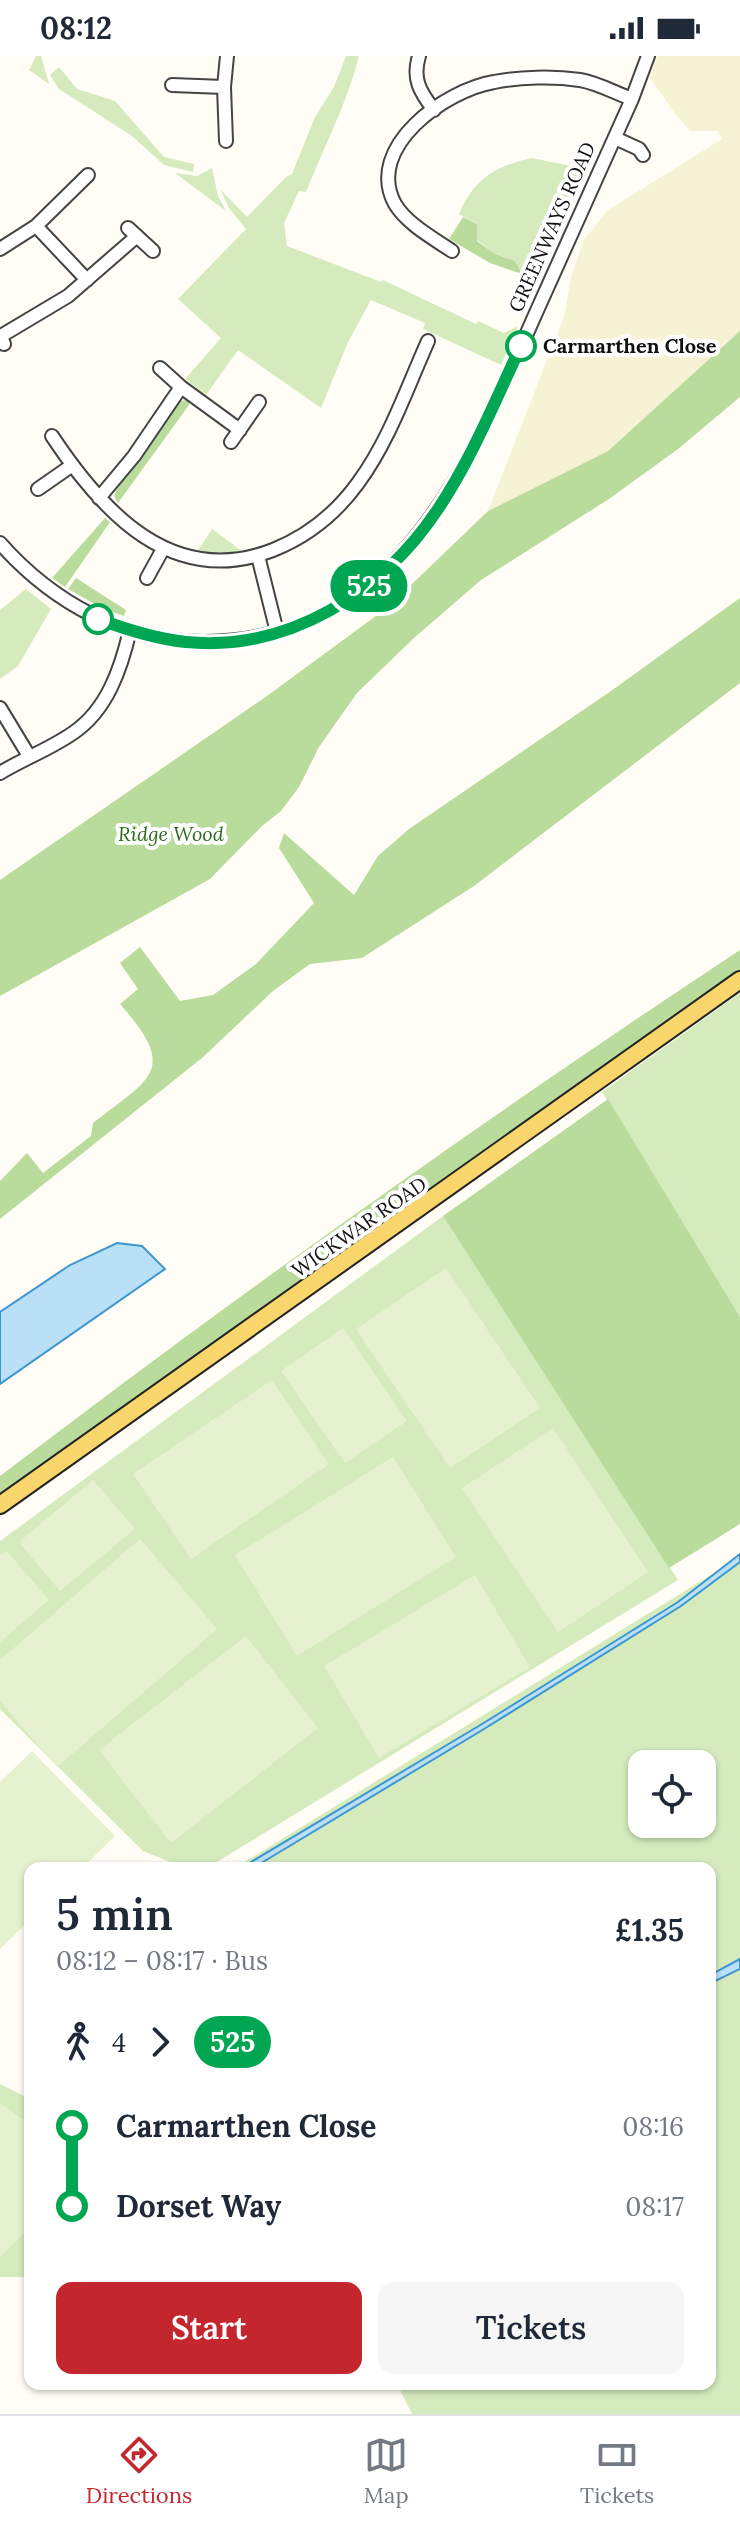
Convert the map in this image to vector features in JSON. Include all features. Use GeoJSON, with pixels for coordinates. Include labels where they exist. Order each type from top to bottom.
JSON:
{"type":"FeatureCollection","features":[{"type":"Feature","properties":{"kind":"main road","name":"WICKWAR ROAD"},"geometry":{"type":"LineString","coordinates":[[0,1505],[740,980]]}},
{"type":"Feature","properties":{"kind":"street"},"geometry":{"type":"LineString","coordinates":[[226,141],[224,87],[227,56]]}},
{"type":"Feature","properties":{"kind":"street"},"geometry":{"type":"LineString","coordinates":[[419,56],[416,71],[418,87],[434,110]]}},
{"type":"Feature","properties":{"kind":"street","name":"GREENWAYS ROAD"},"geometry":{"type":"LineString","coordinates":[[0,543],[29,574],[60,598],[98,619],[130,630],[186,642],[239,641],[277,632],[322,615],[370,585],[411,545],[437,510],[475,446],[615,138],[648,56]]}},
{"type":"Feature","properties":{"kind":"street"},"geometry":{"type":"LineString","coordinates":[[452,251],[405,216],[391,194],[388,180],[391,157],[421,119],[475,87],[509,80],[581,80],[632,99]]}},
{"type":"Feature","properties":{"kind":"street"},"geometry":{"type":"LineString","coordinates":[[172,85],[224,87]]}},
{"type":"Feature","properties":{"kind":"street"},"geometry":{"type":"LineString","coordinates":[[615,138],[639,149],[643,155]]}},
{"type":"Feature","properties":{"kind":"street"},"geometry":{"type":"LineString","coordinates":[[0,249],[36,226],[88,175]]}},
{"type":"Feature","properties":{"kind":"street"},"geometry":{"type":"LineString","coordinates":[[36,226],[87,280]]}},
{"type":"Feature","properties":{"kind":"street"},"geometry":{"type":"LineString","coordinates":[[4,344],[1,336],[68,296],[133,232],[153,251]]}},
{"type":"Feature","properties":{"kind":"street"},"geometry":{"type":"LineString","coordinates":[[52,436],[71,466],[99,498],[163,549],[199,561],[219,562],[258,556],[281,547],[313,528],[344,501],[379,450],[410,367],[428,341]]}},
{"type":"Feature","properties":{"kind":"street"},"geometry":{"type":"LineString","coordinates":[[160,368],[240,430]]}},
{"type":"Feature","properties":{"kind":"street"},"geometry":{"type":"LineString","coordinates":[[99,498],[134,456],[181,387]]}},
{"type":"Feature","properties":{"kind":"street"},"geometry":{"type":"LineString","coordinates":[[231,442],[259,402]]}},
{"type":"Feature","properties":{"kind":"street"},"geometry":{"type":"LineString","coordinates":[[38,489],[71,466]]}},
{"type":"Feature","properties":{"kind":"street"},"geometry":{"type":"LineString","coordinates":[[147,578],[163,549]]}},
{"type":"Feature","properties":{"kind":"street"},"geometry":{"type":"LineString","coordinates":[[258,556],[277,632]]}},
{"type":"Feature","properties":{"kind":"street"},"geometry":{"type":"LineString","coordinates":[[0,773],[73,733],[92,715],[114,684],[130,630]]}},
{"type":"Feature","properties":{"kind":"street"},"geometry":{"type":"LineString","coordinates":[[0,708],[29,756]]}},
{"type":"Feature","properties":{"kind":"shaded area"},"geometry":{"type":"Polygon","coordinates":[[[657,56],[740,56],[740,331],[608,451],[488,511],[565,314],[571,277],[584,239],[608,210],[722,139],[717,131],[690,131],[676,115],[650,78],[657,56]]]}},
{"type":"Feature","properties":{"kind":"green space"},"geometry":{"type":"Polygon","coordinates":[[[36,56],[41,56],[49,84],[29,70],[36,56]]]}},
{"type":"Feature","properties":{"kind":"green space"},"geometry":{"type":"Polygon","coordinates":[[[346,56],[359,56],[342,108],[306,192],[299,191],[284,223],[287,246],[381,282],[383,280],[476,324],[478,321],[504,333],[518,326],[501,365],[423,329],[425,323],[371,300],[348,342],[321,408],[238,350],[206,395],[185,379],[221,338],[178,299],[246,229],[229,208],[220,189],[247,217],[292,174],[315,117],[334,87],[346,56]]]}},
{"type":"Feature","properties":{"kind":"green space"},"geometry":{"type":"Polygon","coordinates":[[[59,67],[77,89],[115,101],[164,157],[194,164],[193,172],[164,165],[132,136],[59,89],[50,75],[59,67]]]}},
{"type":"Feature","properties":{"kind":"green space"},"geometry":{"type":"Polygon","coordinates":[[[532,158],[585,169],[589,167],[538,277],[522,274],[515,261],[495,254],[477,240],[477,224],[459,214],[472,192],[487,176],[507,165],[532,158]]]}},
{"type":"Feature","properties":{"kind":"green space"},"geometry":{"type":"Polygon","coordinates":[[[212,168],[218,196],[226,211],[175,173],[197,176],[212,168]]]}},
{"type":"Feature","properties":{"kind":"green space"},"geometry":{"type":"Polygon","coordinates":[[[463,217],[477,224],[477,241],[495,254],[515,261],[522,274],[490,263],[449,239],[463,217]]]}},
{"type":"Feature","properties":{"kind":"green space","name":"Ridge Wood"},"geometry":{"type":"Polygon","coordinates":[[[740,331],[740,397],[678,449],[609,499],[481,580],[415,637],[357,693],[319,747],[299,787],[281,811],[210,879],[0,996],[0,880],[267,696],[388,607],[488,511],[608,451],[740,331]]]}},
{"type":"Feature","properties":{"kind":"green space"},"geometry":{"type":"Polygon","coordinates":[[[190,402],[189,405],[118,503],[114,496],[116,491],[175,403],[190,402]]]}},
{"type":"Feature","properties":{"kind":"green space"},"geometry":{"type":"Polygon","coordinates":[[[105,518],[110,522],[65,587],[52,578],[105,518]]]}},
{"type":"Feature","properties":{"kind":"green space"},"geometry":{"type":"Polygon","coordinates":[[[212,529],[242,551],[222,554],[197,552],[212,529]]]}},
{"type":"Feature","properties":{"kind":"green space"},"geometry":{"type":"Polygon","coordinates":[[[76,578],[126,610],[124,616],[68,589],[76,578]]]}},
{"type":"Feature","properties":{"kind":"green space"},"geometry":{"type":"Polygon","coordinates":[[[26,589],[51,609],[18,666],[0,679],[0,610],[26,589]]]}},
{"type":"Feature","properties":{"kind":"green space"},"geometry":{"type":"Polygon","coordinates":[[[740,598],[740,683],[474,886],[362,958],[310,964],[273,991],[202,1058],[0,1219],[0,1181],[27,1153],[43,1173],[91,1136],[93,1123],[143,1083],[150,1071],[153,1059],[149,1044],[120,1004],[138,989],[120,963],[140,947],[180,1001],[213,995],[256,964],[314,903],[279,848],[284,833],[354,895],[378,856],[409,829],[611,691],[740,598]]]}},
{"type":"Feature","properties":{"kind":"green space"},"geometry":{"type":"Polygon","coordinates":[[[740,950],[740,970],[0,1495],[0,1476],[181,1340],[458,1142],[740,950]]]}},
{"type":"Feature","properties":{"kind":"green space"},"geometry":{"type":"Polygon","coordinates":[[[740,993],[740,1317],[602,1092],[740,993]]]}},
{"type":"Feature","properties":{"kind":"green space"},"geometry":{"type":"Polygon","coordinates":[[[608,1099],[740,1317],[740,1524],[669,1568],[443,1216],[608,1099]]]}},
{"type":"Feature","properties":{"kind":"green space"},"geometry":{"type":"Polygon","coordinates":[[[443,1216],[678,1580],[217,1862],[170,1862],[143,1851],[0,1709],[0,1541],[443,1216]]]}},
{"type":"Feature","properties":{"kind":"green space"},"geometry":{"type":"Polygon","coordinates":[[[446,1268],[540,1408],[450,1468],[356,1329],[446,1268]]]}},
{"type":"Feature","properties":{"kind":"green space"},"geometry":{"type":"Polygon","coordinates":[[[343,1328],[407,1421],[345,1463],[281,1371],[343,1328]]]}},
{"type":"Feature","properties":{"kind":"green space"},"geometry":{"type":"Polygon","coordinates":[[[272,1380],[329,1464],[191,1559],[133,1474],[272,1380]]]}},
{"type":"Feature","properties":{"kind":"green space"},"geometry":{"type":"Polygon","coordinates":[[[553,1428],[648,1572],[558,1632],[462,1488],[553,1428]]]}},
{"type":"Feature","properties":{"kind":"green space"},"geometry":{"type":"Polygon","coordinates":[[[393,1457],[456,1557],[297,1656],[235,1555],[393,1457]]]}},
{"type":"Feature","properties":{"kind":"green space"},"geometry":{"type":"Polygon","coordinates":[[[93,1480],[135,1529],[60,1591],[19,1542],[93,1480]]]}},
{"type":"Feature","properties":{"kind":"green space"},"geometry":{"type":"Polygon","coordinates":[[[140,1539],[217,1629],[57,1767],[0,1701],[0,1660],[140,1539]]]}},
{"type":"Feature","properties":{"kind":"green space"},"geometry":{"type":"Polygon","coordinates":[[[7,1551],[49,1600],[0,1642],[0,1556],[7,1551]]]}},
{"type":"Feature","properties":{"kind":"green space"},"geometry":{"type":"Polygon","coordinates":[[[740,1557],[740,2414],[412,2414],[400,2390],[716,2390],[716,1862],[245,1862],[740,1557]]]}},
{"type":"Feature","properties":{"kind":"green space"},"geometry":{"type":"Polygon","coordinates":[[[475,1575],[530,1667],[379,1758],[324,1666],[475,1575]]]}},
{"type":"Feature","properties":{"kind":"green space"},"geometry":{"type":"Polygon","coordinates":[[[246,1636],[318,1728],[171,1843],[99,1750],[246,1636]]]}},
{"type":"Feature","properties":{"kind":"green space"},"geometry":{"type":"Polygon","coordinates":[[[32,1751],[115,1836],[88,1862],[24,1862],[24,1926],[0,1949],[0,1782],[32,1751]]]}},
{"type":"Feature","properties":{"kind":"green space"},"geometry":{"type":"Polygon","coordinates":[[[0,2084],[24,2096],[24,2277],[0,2277],[0,2084]]]}},
{"type":"Feature","properties":{"kind":"green space"},"geometry":{"type":"Polygon","coordinates":[[[0,2103],[24,2121],[24,2233],[0,2257],[0,2103]]]}},
{"type":"Feature","properties":{"kind":"water"},"geometry":{"type":"Polygon","coordinates":[[[117,1243],[142,1246],[165,1269],[0,1384],[0,1312],[70,1265],[117,1243]]]}},
{"type":"Feature","properties":{"kind":"water"},"geometry":{"type":"Polygon","coordinates":[[[740,1554],[740,1562],[681,1606],[263,1862],[251,1862],[482,1724],[678,1602],[740,1554]]]}},
{"type":"Feature","properties":{"kind":"water"},"geometry":{"type":"Polygon","coordinates":[[[740,1959],[740,1969],[716,1981],[716,1972],[740,1959]]]}},
{"type":"Feature","properties":{"kind":"bus line","name":"525"},"geometry":{"type":"LineString","coordinates":[[98,619],[130,630],[186,642],[239,641],[302,624],[344,603],[370,585],[398,559],[437,510],[475,446],[521,346]]}},
{"type":"Feature","properties":{"kind":"place","name":"Carmarthen Close"},"geometry":{"type":"Point","coordinates":[521,346]}}]}
